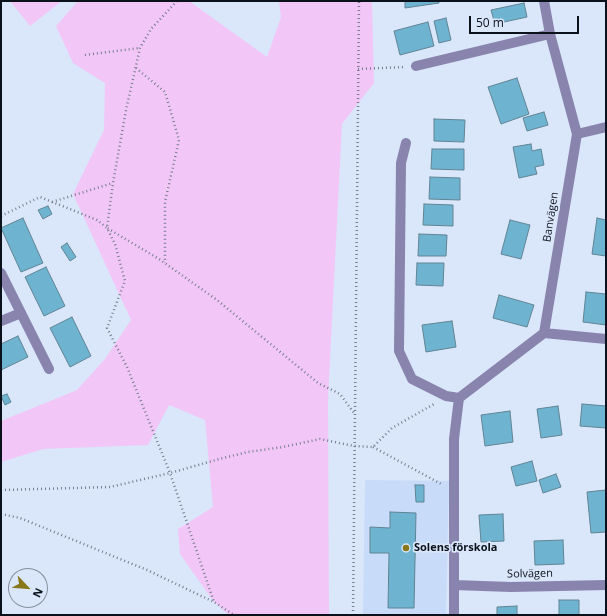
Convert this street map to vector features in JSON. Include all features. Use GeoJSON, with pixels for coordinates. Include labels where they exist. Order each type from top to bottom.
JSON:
{"type":"FeatureCollection","features":[{"type":"Feature","properties":{"kind":"street","name":"Banvägen"},"geometry":{"type":"LineString","coordinates":[[544,1],[550,34],[576,134],[544,333]]}},
{"type":"Feature","properties":{"kind":"street"},"geometry":{"type":"LineString","coordinates":[[416,66],[550,34]]}},
{"type":"Feature","properties":{"kind":"street"},"geometry":{"type":"LineString","coordinates":[[576,134],[606,127]]}},
{"type":"Feature","properties":{"kind":"street"},"geometry":{"type":"LineString","coordinates":[[406,144],[401,163],[399,351],[412,379],[446,396],[458,398],[544,333],[606,339]]}},
{"type":"Feature","properties":{"kind":"street"},"geometry":{"type":"LineString","coordinates":[[1,273],[49,369]]}},
{"type":"Feature","properties":{"kind":"street"},"geometry":{"type":"LineString","coordinates":[[1,321],[21,313]]}},
{"type":"Feature","properties":{"kind":"street"},"geometry":{"type":"LineString","coordinates":[[454,615],[454,439],[458,398]]}},
{"type":"Feature","properties":{"kind":"street","name":"Solvägen"},"geometry":{"type":"LineString","coordinates":[[454,585],[511,587],[606,585]]}},
{"type":"Feature","properties":{"kind":"path"},"geometry":{"type":"LineString","coordinates":[[177,1],[151,29],[140,48],[126,110],[113,183],[107,228],[115,244],[125,281],[107,328],[127,366],[170,473],[214,602]]}},
{"type":"Feature","properties":{"kind":"path"},"geometry":{"type":"LineString","coordinates":[[353,615],[359,1]]}},
{"type":"Feature","properties":{"kind":"path"},"geometry":{"type":"LineString","coordinates":[[85,55],[140,48]]}},
{"type":"Feature","properties":{"kind":"path"},"geometry":{"type":"LineString","coordinates":[[358,70],[416,66]]}},
{"type":"Feature","properties":{"kind":"path"},"geometry":{"type":"LineString","coordinates":[[136,68],[165,92],[179,140],[165,202],[165,263]]}},
{"type":"Feature","properties":{"kind":"path"},"geometry":{"type":"LineString","coordinates":[[52,202],[113,183]]}},
{"type":"Feature","properties":{"kind":"path"},"geometry":{"type":"LineString","coordinates":[[1,216],[40,197],[97,220],[107,228],[165,263],[217,300],[318,383],[340,394],[355,413]]}},
{"type":"Feature","properties":{"kind":"path"},"geometry":{"type":"LineString","coordinates":[[373,447],[392,428],[446,396]]}},
{"type":"Feature","properties":{"kind":"path"},"geometry":{"type":"LineString","coordinates":[[1,490],[110,487],[248,452],[283,447],[320,439],[354,446],[373,447],[454,490]]}},
{"type":"Feature","properties":{"kind":"path"},"geometry":{"type":"LineString","coordinates":[[1,514],[20,518],[147,570],[214,602],[233,615]]}},
{"type":"Feature","properties":{"kind":"shaded area"},"geometry":{"type":"Polygon","coordinates":[[[10,1],[62,1],[30,26],[10,1]]]}},
{"type":"Feature","properties":{"kind":"shaded area"},"geometry":{"type":"Polygon","coordinates":[[[78,1],[189,1],[267,57],[281,17],[279,1],[372,1],[374,83],[342,124],[328,399],[329,615],[229,615],[214,602],[180,554],[178,529],[213,507],[205,420],[169,405],[148,445],[43,449],[1,462],[1,421],[77,390],[105,359],[131,320],[73,194],[104,130],[105,83],[73,63],[56,26],[78,1]]]}},
{"type":"Feature","properties":{"kind":"shaded area","name":"Solens förskola"},"geometry":{"type":"Polygon","coordinates":[[[365,480],[449,481],[446,615],[363,615],[365,480]]]}},
{"type":"Feature","properties":{"kind":"building"},"geometry":{"type":"Polygon","coordinates":[[[405,1],[439,1],[439,3],[405,8],[405,1]]]}},
{"type":"Feature","properties":{"kind":"building"},"geometry":{"type":"Polygon","coordinates":[[[524,3],[527,17],[495,24],[491,10],[524,3]]]}},
{"type":"Feature","properties":{"kind":"building"},"geometry":{"type":"Polygon","coordinates":[[[446,18],[451,40],[439,43],[434,21],[446,18]]]}},
{"type":"Feature","properties":{"kind":"building"},"geometry":{"type":"Polygon","coordinates":[[[428,22],[434,46],[400,55],[394,31],[428,22]]]}},
{"type":"Feature","properties":{"kind":"building"},"geometry":{"type":"Polygon","coordinates":[[[517,78],[529,114],[501,124],[488,87],[517,78]]]}},
{"type":"Feature","properties":{"kind":"building"},"geometry":{"type":"Polygon","coordinates":[[[544,112],[548,125],[527,131],[523,118],[544,112]]]}},
{"type":"Feature","properties":{"kind":"building"},"geometry":{"type":"Polygon","coordinates":[[[434,119],[465,120],[464,142],[434,141],[434,119]]]}},
{"type":"Feature","properties":{"kind":"building"},"geometry":{"type":"Polygon","coordinates":[[[531,144],[532,151],[541,149],[544,165],[535,167],[537,174],[519,178],[513,147],[531,144]]]}},
{"type":"Feature","properties":{"kind":"building"},"geometry":{"type":"Polygon","coordinates":[[[432,149],[464,149],[464,170],[431,169],[432,149]]]}},
{"type":"Feature","properties":{"kind":"building"},"geometry":{"type":"Polygon","coordinates":[[[430,177],[460,178],[460,200],[429,199],[430,177]]]}},
{"type":"Feature","properties":{"kind":"building"},"geometry":{"type":"Polygon","coordinates":[[[424,204],[453,205],[453,226],[423,225],[424,204]]]}},
{"type":"Feature","properties":{"kind":"building"},"geometry":{"type":"Polygon","coordinates":[[[48,206],[52,214],[43,219],[38,210],[48,206]]]}},
{"type":"Feature","properties":{"kind":"building"},"geometry":{"type":"Polygon","coordinates":[[[23,218],[43,263],[21,272],[1,228],[23,218]]]}},
{"type":"Feature","properties":{"kind":"building"},"geometry":{"type":"Polygon","coordinates":[[[597,218],[606,220],[606,256],[592,254],[597,218]]]}},
{"type":"Feature","properties":{"kind":"building"},"geometry":{"type":"Polygon","coordinates":[[[510,220],[530,225],[521,259],[501,254],[510,220]]]}},
{"type":"Feature","properties":{"kind":"building"},"geometry":{"type":"Polygon","coordinates":[[[419,234],[447,235],[446,256],[418,256],[419,234]]]}},
{"type":"Feature","properties":{"kind":"building"},"geometry":{"type":"Polygon","coordinates":[[[67,243],[76,257],[70,261],[61,247],[67,243]]]}},
{"type":"Feature","properties":{"kind":"building"},"geometry":{"type":"Polygon","coordinates":[[[417,263],[444,263],[443,286],[416,285],[417,263]]]}},
{"type":"Feature","properties":{"kind":"building"},"geometry":{"type":"Polygon","coordinates":[[[46,267],[65,306],[44,316],[25,277],[46,267]]]}},
{"type":"Feature","properties":{"kind":"building"},"geometry":{"type":"Polygon","coordinates":[[[586,292],[606,294],[606,325],[583,322],[586,292]]]}},
{"type":"Feature","properties":{"kind":"building"},"geometry":{"type":"Polygon","coordinates":[[[499,295],[534,305],[527,327],[493,318],[499,295]]]}},
{"type":"Feature","properties":{"kind":"building"},"geometry":{"type":"Polygon","coordinates":[[[72,317],[91,356],[70,367],[50,328],[72,317]]]}},
{"type":"Feature","properties":{"kind":"building"},"geometry":{"type":"Polygon","coordinates":[[[452,321],[456,347],[426,352],[422,325],[452,321]]]}},
{"type":"Feature","properties":{"kind":"building"},"geometry":{"type":"Polygon","coordinates":[[[18,336],[28,357],[1,370],[1,344],[18,336]]]}},
{"type":"Feature","properties":{"kind":"building"},"geometry":{"type":"Polygon","coordinates":[[[7,394],[11,402],[5,405],[1,396],[7,394]]]}},
{"type":"Feature","properties":{"kind":"building"},"geometry":{"type":"Polygon","coordinates":[[[582,404],[606,406],[606,428],[580,426],[582,404]]]}},
{"type":"Feature","properties":{"kind":"building"},"geometry":{"type":"Polygon","coordinates":[[[558,406],[562,435],[541,438],[537,409],[558,406]]]}},
{"type":"Feature","properties":{"kind":"building"},"geometry":{"type":"Polygon","coordinates":[[[510,411],[513,442],[485,446],[481,415],[510,411]]]}},
{"type":"Feature","properties":{"kind":"building"},"geometry":{"type":"Polygon","coordinates":[[[532,461],[537,481],[516,486],[511,467],[532,461]]]}},
{"type":"Feature","properties":{"kind":"building"},"geometry":{"type":"Polygon","coordinates":[[[556,474],[561,487],[543,493],[539,480],[556,474]]]}},
{"type":"Feature","properties":{"kind":"building"},"geometry":{"type":"Polygon","coordinates":[[[415,485],[424,485],[424,502],[416,502],[415,485]]]}},
{"type":"Feature","properties":{"kind":"building"},"geometry":{"type":"Polygon","coordinates":[[[606,490],[606,532],[591,533],[587,492],[606,490]]]}},
{"type":"Feature","properties":{"kind":"building"},"geometry":{"type":"Polygon","coordinates":[[[390,512],[416,513],[414,608],[388,608],[389,553],[370,553],[370,527],[390,528],[390,512]]]}},
{"type":"Feature","properties":{"kind":"building"},"geometry":{"type":"Polygon","coordinates":[[[503,514],[504,541],[481,542],[479,515],[503,514]]]}},
{"type":"Feature","properties":{"kind":"building"},"geometry":{"type":"Polygon","coordinates":[[[563,540],[564,564],[535,565],[534,541],[563,540]]]}},
{"type":"Feature","properties":{"kind":"building"},"geometry":{"type":"Polygon","coordinates":[[[559,600],[579,600],[579,615],[559,615],[559,600]]]}},
{"type":"Feature","properties":{"kind":"building"},"geometry":{"type":"Polygon","coordinates":[[[517,606],[517,615],[497,615],[497,607],[517,606]]]}},
{"type":"Feature","properties":{"kind":"place","name":"Solens förskola"},"geometry":{"type":"Point","coordinates":[406,548]}}]}
